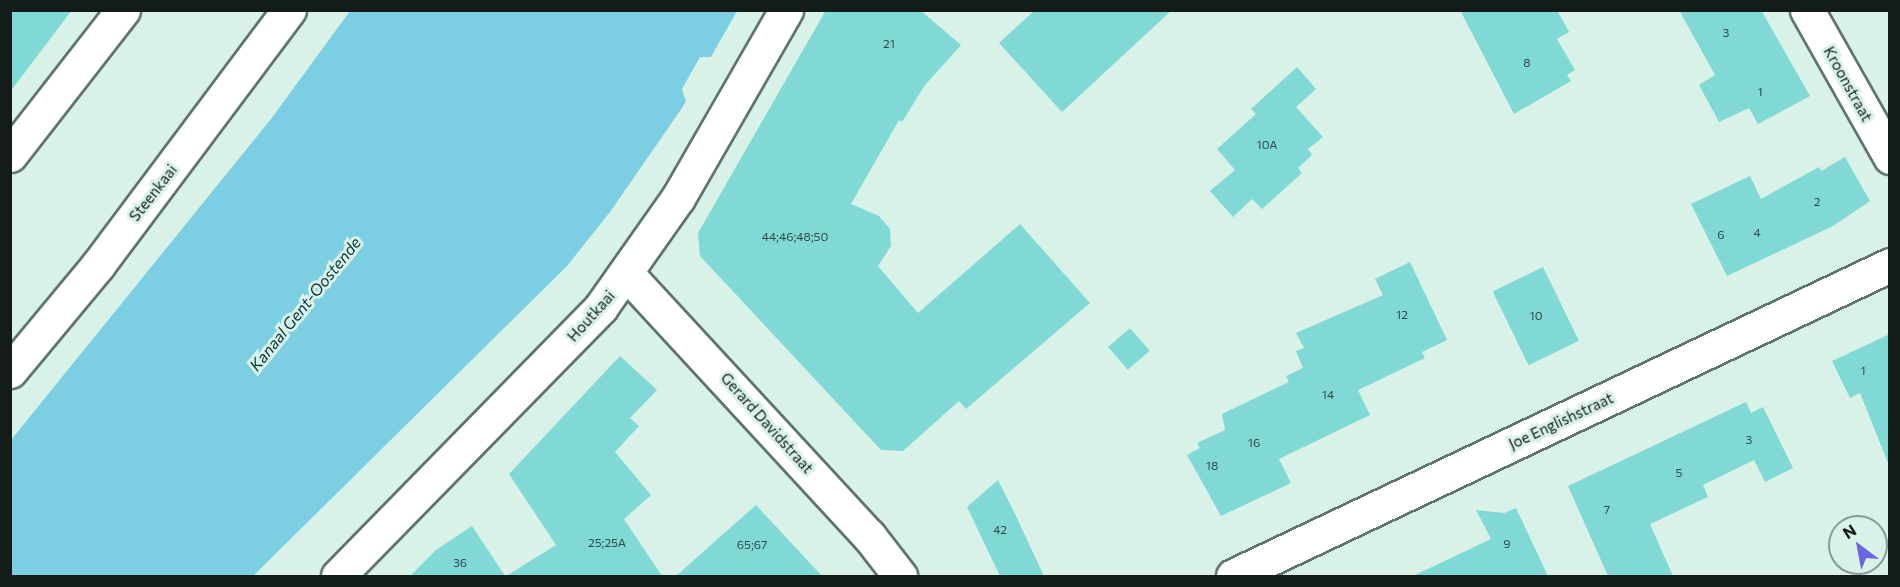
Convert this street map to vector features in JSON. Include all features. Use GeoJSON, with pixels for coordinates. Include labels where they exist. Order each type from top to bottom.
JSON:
{"type":"FeatureCollection","features":[{"type":"Feature","properties":{"kind":"street"},"geometry":{"type":"LineString","coordinates":[[10,154],[123,10]]}},
{"type":"Feature","properties":{"kind":"street","name":"Steenkaai"},"geometry":{"type":"LineString","coordinates":[[10,371],[119,238],[289,10]]}},
{"type":"Feature","properties":{"kind":"street","name":"Houtkaai"},"geometry":{"type":"LineString","coordinates":[[338,576],[601,307],[627,274],[678,198],[786,10]]}},
{"type":"Feature","properties":{"kind":"street","name":"Kroonstraat"},"geometry":{"type":"LineString","coordinates":[[1808,10],[1890,157]]}},
{"type":"Feature","properties":{"kind":"street","name":"Joe Englishstraat"},"geometry":{"type":"LineString","coordinates":[[1233,576],[1890,265]]}},
{"type":"Feature","properties":{"kind":"street","name":"Gerard Davidstraat"},"geometry":{"type":"LineString","coordinates":[[627,274],[869,536],[900,576]]}},
{"type":"Feature","properties":{"kind":"water","name":"Kanaal Gent-Oostende"},"geometry":{"type":"Polygon","coordinates":[[[350,11],[737,11],[682,108],[610,212],[567,266],[253,576],[11,576],[11,440],[271,119],[350,11]]]}},
{"type":"Feature","properties":{"kind":"pier"},"geometry":{"type":"Polygon","coordinates":[[[700,57],[714,57],[687,105],[682,89],[700,57]]]}},
{"type":"Feature","properties":{"kind":"building"},"geometry":{"type":"Polygon","coordinates":[[[10,10],[72,10],[10,92],[10,10]]]}},
{"type":"Feature","properties":{"kind":"building"},"geometry":{"type":"Polygon","coordinates":[[[826,10],[920,10],[961,45],[925,85],[902,122],[899,120],[851,204],[879,216],[890,229],[891,246],[878,266],[918,313],[1020,224],[1090,303],[966,409],[959,401],[903,451],[881,450],[700,256],[698,233],[826,10]]]}},
{"type":"Feature","properties":{"kind":"building"},"geometry":{"type":"Polygon","coordinates":[[[1035,10],[1172,10],[1062,112],[999,43],[1035,10]]]}},
{"type":"Feature","properties":{"kind":"building"},"geometry":{"type":"Polygon","coordinates":[[[1460,10],[1557,10],[1569,32],[1557,39],[1575,70],[1567,75],[1571,81],[1514,114],[1460,10]]]}},
{"type":"Feature","properties":{"kind":"building"},"geometry":{"type":"Polygon","coordinates":[[[1679,10],[1761,10],[1810,96],[1758,124],[1749,108],[1719,122],[1699,85],[1715,75],[1679,10]]]}},
{"type":"Feature","properties":{"kind":"building"},"geometry":{"type":"Polygon","coordinates":[[[1297,67],[1316,89],[1296,107],[1323,137],[1308,149],[1312,155],[1298,168],[1302,173],[1262,209],[1252,199],[1233,217],[1210,191],[1235,170],[1217,149],[1256,114],[1251,109],[1297,67]]]}},
{"type":"Feature","properties":{"kind":"building"},"geometry":{"type":"Polygon","coordinates":[[[1845,157],[1870,201],[1833,226],[1727,276],[1691,204],[1750,176],[1761,199],[1819,167],[1821,171],[1845,157]]]}},
{"type":"Feature","properties":{"kind":"building"},"geometry":{"type":"Polygon","coordinates":[[[1410,262],[1447,340],[1422,352],[1425,358],[1358,390],[1370,415],[1279,459],[1291,483],[1221,516],[1187,455],[1200,448],[1197,443],[1225,430],[1222,414],[1289,382],[1286,376],[1303,368],[1296,351],[1304,348],[1296,333],[1383,295],[1375,279],[1410,262]]]}},
{"type":"Feature","properties":{"kind":"building"},"geometry":{"type":"Polygon","coordinates":[[[1543,267],[1579,341],[1529,365],[1493,292],[1543,267]]]}},
{"type":"Feature","properties":{"kind":"building"},"geometry":{"type":"Polygon","coordinates":[[[1130,328],[1150,351],[1128,370],[1108,347],[1130,328]]]}},
{"type":"Feature","properties":{"kind":"building"},"geometry":{"type":"Polygon","coordinates":[[[1890,334],[1890,462],[1888,463],[1860,393],[1850,398],[1832,361],[1890,334]]]}},
{"type":"Feature","properties":{"kind":"building"},"geometry":{"type":"Polygon","coordinates":[[[620,356],[657,390],[630,418],[639,426],[615,452],[651,495],[624,519],[662,576],[506,576],[556,545],[509,474],[620,356]]]}},
{"type":"Feature","properties":{"kind":"building"},"geometry":{"type":"Polygon","coordinates":[[[1746,402],[1751,413],[1763,407],[1793,468],[1765,482],[1754,460],[1703,485],[1708,497],[1650,524],[1673,576],[1608,576],[1568,486],[1746,402]]]}},
{"type":"Feature","properties":{"kind":"building"},"geometry":{"type":"Polygon","coordinates":[[[998,480],[1044,576],[1000,576],[967,507],[998,480]]]}},
{"type":"Feature","properties":{"kind":"building"},"geometry":{"type":"Polygon","coordinates":[[[756,505],[822,576],[676,576],[756,505]]]}},
{"type":"Feature","properties":{"kind":"building"},"geometry":{"type":"Polygon","coordinates":[[[1516,508],[1548,576],[1413,576],[1491,539],[1476,510],[1504,513],[1516,508]]]}},
{"type":"Feature","properties":{"kind":"building"},"geometry":{"type":"Polygon","coordinates":[[[472,526],[505,576],[410,576],[436,550],[472,526]]]}}]}
